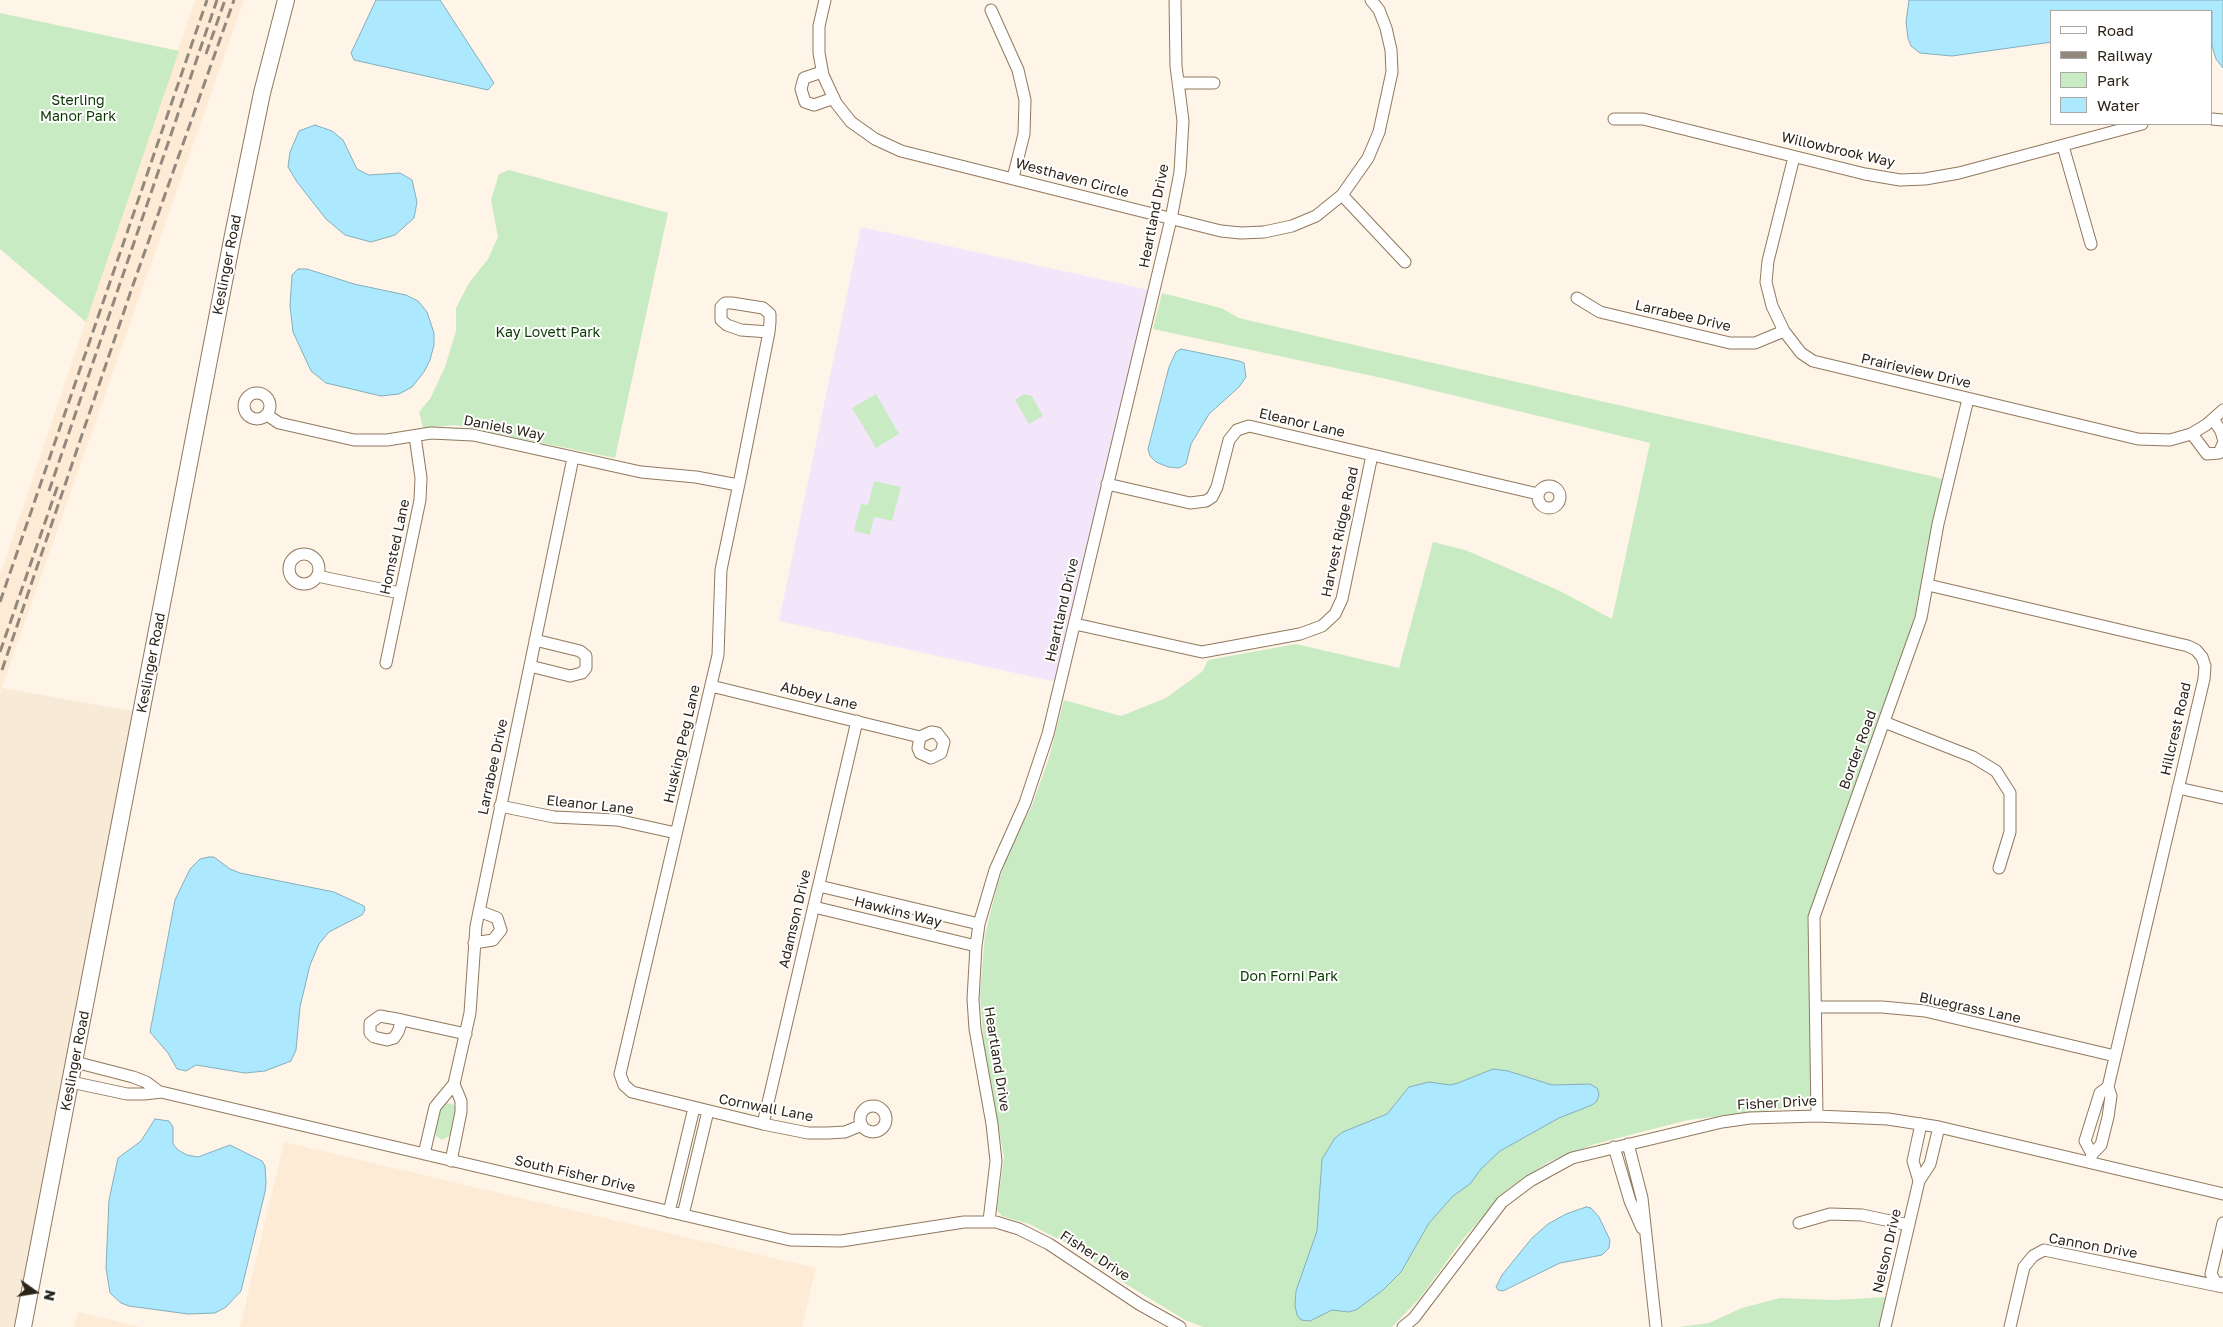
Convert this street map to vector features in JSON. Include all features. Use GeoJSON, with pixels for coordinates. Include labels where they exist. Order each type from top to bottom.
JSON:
{"type":"FeatureCollection","features":[{"type":"Feature","properties":{"kind":"main road","name":"Keslinger Road"},"geometry":{"type":"LineString","coordinates":[[23,1327],[232,240],[262,92],[286,0]]}},
{"type":"Feature","properties":{"kind":"street","name":"Westhaven Circle"},"geometry":{"type":"LineString","coordinates":[[825,0],[819,26],[819,53],[822,72],[834,98],[851,122],[875,139],[901,151],[1220,231],[1264,232],[1292,226],[1316,216],[1342,195],[1368,158],[1379,132],[1392,72],[1391,50],[1386,28],[1379,10],[1371,0]]}},
{"type":"Feature","properties":{"kind":"street","name":"Heartland Drive"},"geometry":{"type":"LineString","coordinates":[[989,1221],[996,1161],[995,1143],[974,1029],[973,999],[979,924],[995,870],[1025,803],[1039,764],[1075,624],[1172,219],[1180,172],[1183,121],[1178,83],[1175,0]]}},
{"type":"Feature","properties":{"kind":"street"},"geometry":{"type":"LineString","coordinates":[[991,10],[1018,70],[1025,100],[1024,134],[1013,178]]}},
{"type":"Feature","properties":{"kind":"street"},"geometry":{"type":"LineString","coordinates":[[822,72],[804,78],[801,89],[805,102],[814,105],[834,98]]}},
{"type":"Feature","properties":{"kind":"street"},"geometry":{"type":"LineString","coordinates":[[1178,83],[1214,83]]}},
{"type":"Feature","properties":{"kind":"street","name":"Willowbrook Way"},"geometry":{"type":"LineString","coordinates":[[1614,119],[1643,119],[1886,178],[1925,179],[1959,173],[2138,125]]}},
{"type":"Feature","properties":{"kind":"street"},"geometry":{"type":"LineString","coordinates":[[2063,146],[2091,244]]}},
{"type":"Feature","properties":{"kind":"street","name":"Prairieview Drive"},"geometry":{"type":"LineString","coordinates":[[1794,157],[1766,271],[1768,295],[1784,331],[1802,353],[1824,365],[2138,440],[2170,440],[2192,434],[2223,410]]}},
{"type":"Feature","properties":{"kind":"street"},"geometry":{"type":"LineString","coordinates":[[1342,195],[1405,262]]}},
{"type":"Feature","properties":{"kind":"street","name":"Larrabee Drive"},"geometry":{"type":"LineString","coordinates":[[1577,298],[1600,312],[1730,343],[1756,343],[1784,331]]}},
{"type":"Feature","properties":{"kind":"street","name":"Husking Peg Lane"},"geometry":{"type":"LineString","coordinates":[[694,1108],[632,1092],[624,1085],[620,1074],[711,686],[719,646],[720,578],[769,332]]}},
{"type":"Feature","properties":{"kind":"street","name":"Border Road"},"geometry":{"type":"LineString","coordinates":[[1817,1116],[1817,1006],[1814,917],[1920,618],[1928,585],[1938,524],[1968,399]]}},
{"type":"Feature","properties":{"kind":"street","name":"Daniels Way"},"geometry":{"type":"LineString","coordinates":[[266,414],[278,423],[354,440],[368,442],[446,432],[473,435],[641,472],[696,477],[738,486]]}},
{"type":"Feature","properties":{"kind":"street"},"geometry":{"type":"LineString","coordinates":[[2213,419],[2222,431],[2223,438]]}},
{"type":"Feature","properties":{"kind":"street","name":"Eleanor Lane"},"geometry":{"type":"LineString","coordinates":[[1107,484],[1190,503],[1206,501],[1212,497],[1217,486],[1232,434],[1242,426],[1256,426],[1538,494]]}},
{"type":"Feature","properties":{"kind":"street"},"geometry":{"type":"LineString","coordinates":[[2192,434],[2207,454],[2220,453],[2223,444]]}},
{"type":"Feature","properties":{"kind":"street","name":"Homsted Lane"},"geometry":{"type":"LineString","coordinates":[[386,663],[420,500],[421,478],[415,436]]}},
{"type":"Feature","properties":{"kind":"street","name":"Harvest Ridge Road"},"geometry":{"type":"LineString","coordinates":[[1075,624],[1202,652],[1300,634],[1322,626],[1335,614],[1342,599],[1372,455]]}},
{"type":"Feature","properties":{"kind":"street","name":"Larrabee Drive"},"geometry":{"type":"LineString","coordinates":[[424,1154],[435,1107],[454,1084],[466,1034],[470,1014],[474,943],[479,911],[573,458]]}},
{"type":"Feature","properties":{"kind":"street"},"geometry":{"type":"LineString","coordinates":[[317,576],[400,593]]}},
{"type":"Feature","properties":{"kind":"street","name":"Hillcrest Road"},"geometry":{"type":"LineString","coordinates":[[1928,585],[2188,646],[2196,650],[2202,657],[2205,666],[2204,679],[2108,1086],[2111,1096],[2108,1117],[2101,1145],[2091,1158]]}},
{"type":"Feature","properties":{"kind":"street"},"geometry":{"type":"LineString","coordinates":[[530,666],[570,676],[582,673],[586,668],[586,656],[580,651],[535,640]]}},
{"type":"Feature","properties":{"kind":"street","name":"Abbey Lane"},"geometry":{"type":"LineString","coordinates":[[711,686],[920,737]]}},
{"type":"Feature","properties":{"kind":"street","name":"Adamson Drive"},"geometry":{"type":"LineString","coordinates":[[763,1124],[857,721]]}},
{"type":"Feature","properties":{"kind":"street"},"geometry":{"type":"LineString","coordinates":[[1884,722],[1973,757],[1996,771],[2010,793],[2010,832],[1999,868]]}},
{"type":"Feature","properties":{"kind":"street"},"geometry":{"type":"LineString","coordinates":[[2178,788],[2223,798]]}},
{"type":"Feature","properties":{"kind":"street","name":"Eleanor Lane"},"geometry":{"type":"LineString","coordinates":[[500,806],[554,817],[617,820],[676,833]]}},
{"type":"Feature","properties":{"kind":"street","name":"Hawkins Way"},"geometry":{"type":"LineString","coordinates":[[818,886],[979,924]]}},
{"type":"Feature","properties":{"kind":"street","name":"Hawkins Way"},"geometry":{"type":"LineString","coordinates":[[814,907],[976,946]]}},
{"type":"Feature","properties":{"kind":"street"},"geometry":{"type":"LineString","coordinates":[[474,943],[493,940],[501,930],[498,918],[479,911]]}},
{"type":"Feature","properties":{"kind":"street","name":"Bluegrass Lane"},"geometry":{"type":"LineString","coordinates":[[1817,1006],[1882,1007],[1925,1012],[2115,1056]]}},
{"type":"Feature","properties":{"kind":"street"},"geometry":{"type":"LineString","coordinates":[[402,1020],[466,1034]]}},
{"type":"Feature","properties":{"kind":"street","name":"South Fisher Drive"},"geometry":{"type":"LineString","coordinates":[[75,1062],[133,1077],[146,1082],[159,1092]]}},
{"type":"Feature","properties":{"kind":"street","name":"South Fisher Drive"},"geometry":{"type":"LineString","coordinates":[[71,1082],[127,1094],[159,1092],[184,1097],[790,1240],[860,1239],[943,1224],[989,1221]]}},
{"type":"Feature","properties":{"kind":"street"},"geometry":{"type":"LineString","coordinates":[[451,1161],[461,1112],[461,1101],[454,1084]]}},
{"type":"Feature","properties":{"kind":"street","name":"Hillcrest Road"},"geometry":{"type":"LineString","coordinates":[[2091,1158],[2085,1141],[2100,1093],[2108,1086]]}},
{"type":"Feature","properties":{"kind":"street"},"geometry":{"type":"LineString","coordinates":[[669,1212],[694,1108]]}},
{"type":"Feature","properties":{"kind":"street","name":"Cornwall Lane"},"geometry":{"type":"LineString","coordinates":[[694,1108],[808,1133],[845,1132],[862,1125]]}},
{"type":"Feature","properties":{"kind":"street"},"geometry":{"type":"LineString","coordinates":[[683,1215],[708,1111]]}},
{"type":"Feature","properties":{"kind":"street","name":"Fisher Drive"},"geometry":{"type":"LineString","coordinates":[[1403,1327],[1414,1318],[1502,1202],[1530,1181],[1572,1158],[1722,1122],[1750,1118],[1861,1116],[1921,1124],[2091,1158],[2223,1194]]}},
{"type":"Feature","properties":{"kind":"street","name":"Nelson Drive"},"geometry":{"type":"LineString","coordinates":[[1919,1181],[1913,1161],[1921,1124]]}},
{"type":"Feature","properties":{"kind":"street","name":"Nelson Drive"},"geometry":{"type":"LineString","coordinates":[[1885,1327],[1919,1181],[1930,1164],[1939,1127]]}},
{"type":"Feature","properties":{"kind":"street"},"geometry":{"type":"LineString","coordinates":[[1628,1144],[1642,1198],[1656,1327]]}},
{"type":"Feature","properties":{"kind":"street"},"geometry":{"type":"LineString","coordinates":[[1614,1147],[1630,1201],[1647,1240]]}},
{"type":"Feature","properties":{"kind":"street"},"geometry":{"type":"LineString","coordinates":[[1799,1223],[1830,1214],[1862,1215],[1909,1225]]}},
{"type":"Feature","properties":{"kind":"street","name":"Fisher Drive"},"geometry":{"type":"LineString","coordinates":[[989,1221],[1019,1229],[1049,1244],[1139,1304],[1180,1327]]}},
{"type":"Feature","properties":{"kind":"street"},"geometry":{"type":"LineString","coordinates":[[2221,1285],[2211,1274],[2223,1223]]}},
{"type":"Feature","properties":{"kind":"street","name":"Cannon Drive"},"geometry":{"type":"LineString","coordinates":[[2010,1327],[2024,1267],[2033,1256],[2044,1250],[2221,1285]]}},
{"type":"Feature","properties":{"kind":"street"},"geometry":{"type":"LineString","coordinates":[[1414,1318],[1423,1327]]}},
{"type":"Feature","properties":{"kind":"shaded area"},"geometry":{"type":"Polygon","coordinates":[[[195,0],[244,0],[0,693],[0,575],[195,0]]]}},
{"type":"Feature","properties":{"kind":"shaded area"},"geometry":{"type":"Polygon","coordinates":[[[861,227],[1150,290],[1056,682],[779,621],[861,227]]]}},
{"type":"Feature","properties":{"kind":"shaded area"},"geometry":{"type":"Polygon","coordinates":[[[2,688],[138,712],[16,1327],[0,1327],[0,694],[2,688]]]}},
{"type":"Feature","properties":{"kind":"shaded area"},"geometry":{"type":"Polygon","coordinates":[[[284,1142],[816,1268],[802,1327],[240,1327],[284,1142]]]}},
{"type":"Feature","properties":{"kind":"shaded area"},"geometry":{"type":"Polygon","coordinates":[[[78,1312],[140,1327],[74,1327],[78,1312]]]}},
{"type":"Feature","properties":{"kind":"green space","name":"Sterling Manor Park"},"geometry":{"type":"Polygon","coordinates":[[[0,13],[179,51],[86,322],[0,249],[0,13]]]}},
{"type":"Feature","properties":{"kind":"green space","name":"Kay Lovett Park"},"geometry":{"type":"Polygon","coordinates":[[[509,170],[668,213],[615,458],[455,425],[423,428],[419,412],[430,399],[445,367],[456,331],[456,308],[469,283],[488,259],[498,237],[491,200],[499,174],[509,170]]]}},
{"type":"Feature","properties":{"kind":"green space","name":"Don Forni Park"},"geometry":{"type":"Polygon","coordinates":[[[1162,293],[1221,308],[1239,318],[1944,479],[1921,596],[1810,915],[1811,1098],[1804,1106],[1688,1120],[1595,1144],[1548,1162],[1507,1190],[1463,1239],[1420,1298],[1392,1327],[1203,1327],[1185,1320],[1121,1281],[1070,1245],[1029,1224],[1002,1216],[997,1210],[1004,1157],[984,1048],[980,994],[985,935],[997,886],[1010,849],[1031,808],[1048,761],[1064,700],[1121,716],[1166,698],[1203,671],[1208,660],[1296,644],[1399,668],[1433,542],[1465,550],[1498,564],[1560,591],[1612,619],[1650,443],[1382,378],[1153,329],[1162,293]]]}},
{"type":"Feature","properties":{"kind":"green space"},"geometry":{"type":"Polygon","coordinates":[[[876,394],[899,434],[876,448],[852,408],[876,394]]]}},
{"type":"Feature","properties":{"kind":"green space"},"geometry":{"type":"Polygon","coordinates":[[[1024,394],[1032,396],[1043,416],[1029,424],[1015,400],[1024,394]]]}},
{"type":"Feature","properties":{"kind":"green space"},"geometry":{"type":"Polygon","coordinates":[[[874,481],[901,487],[892,521],[874,517],[870,535],[854,531],[861,504],[868,505],[874,481]]]}},
{"type":"Feature","properties":{"kind":"green space"},"geometry":{"type":"Polygon","coordinates":[[[447,1103],[454,1105],[456,1109],[451,1135],[442,1140],[436,1136],[435,1130],[441,1107],[447,1103]]]}},
{"type":"Feature","properties":{"kind":"green space"},"geometry":{"type":"Polygon","coordinates":[[[1886,1297],[1879,1327],[1679,1327],[1709,1323],[1742,1308],[1780,1298],[1834,1300],[1886,1297]]]}},
{"type":"Feature","properties":{"kind":"water"},"geometry":{"type":"Polygon","coordinates":[[[376,0],[440,0],[494,83],[488,90],[354,60],[351,53],[376,0]]]}},
{"type":"Feature","properties":{"kind":"water"},"geometry":{"type":"Polygon","coordinates":[[[1909,0],[2223,0],[2223,68],[2216,59],[2213,49],[2213,10],[2050,10],[2050,42],[1952,56],[1920,53],[1911,46],[1906,22],[1909,0]]]}},
{"type":"Feature","properties":{"kind":"water"},"geometry":{"type":"Polygon","coordinates":[[[315,125],[332,131],[343,140],[357,169],[369,175],[400,173],[412,180],[417,202],[414,218],[395,235],[371,242],[345,235],[326,219],[297,182],[288,167],[290,152],[299,131],[315,125]]]}},
{"type":"Feature","properties":{"kind":"water"},"geometry":{"type":"Polygon","coordinates":[[[298,269],[307,269],[354,284],[406,295],[418,301],[427,312],[434,333],[434,345],[424,372],[412,387],[399,394],[381,396],[326,383],[311,371],[293,332],[290,306],[292,275],[298,269]]]}},
{"type":"Feature","properties":{"kind":"water"},"geometry":{"type":"Polygon","coordinates":[[[1181,349],[1244,363],[1246,377],[1239,387],[1209,414],[1191,444],[1186,464],[1179,468],[1168,467],[1156,462],[1150,456],[1148,449],[1169,367],[1176,352],[1181,349]]]}},
{"type":"Feature","properties":{"kind":"water"},"geometry":{"type":"Polygon","coordinates":[[[214,857],[230,869],[240,873],[334,892],[364,906],[365,910],[362,915],[329,932],[319,944],[310,965],[300,1007],[296,1050],[291,1061],[265,1071],[245,1073],[196,1065],[186,1071],[177,1069],[168,1053],[150,1032],[175,900],[190,869],[200,859],[214,857]]]}},
{"type":"Feature","properties":{"kind":"water"},"geometry":{"type":"Polygon","coordinates":[[[1493,1069],[1508,1071],[1552,1085],[1590,1084],[1597,1088],[1599,1094],[1597,1101],[1592,1105],[1559,1118],[1500,1151],[1481,1169],[1470,1184],[1453,1196],[1429,1223],[1401,1272],[1383,1290],[1356,1310],[1348,1312],[1332,1310],[1310,1321],[1301,1320],[1297,1315],[1295,1305],[1296,1291],[1317,1231],[1322,1159],[1335,1138],[1343,1132],[1387,1114],[1409,1087],[1429,1082],[1450,1085],[1493,1069]]]}},
{"type":"Feature","properties":{"kind":"water"},"geometry":{"type":"Polygon","coordinates":[[[155,1119],[169,1121],[173,1127],[173,1144],[178,1150],[187,1155],[198,1157],[230,1145],[262,1161],[265,1166],[265,1192],[241,1291],[226,1307],[215,1313],[188,1314],[129,1306],[121,1303],[110,1293],[106,1268],[109,1200],[118,1158],[141,1141],[155,1119]]]}},
{"type":"Feature","properties":{"kind":"water"},"geometry":{"type":"Polygon","coordinates":[[[1586,1207],[1591,1208],[1599,1217],[1610,1240],[1609,1248],[1602,1255],[1560,1263],[1503,1291],[1498,1290],[1496,1287],[1502,1275],[1532,1238],[1548,1224],[1566,1214],[1586,1207]]]}},
{"type":"Feature","properties":{"kind":"railway"},"geometry":{"type":"LineString","coordinates":[[0,602],[207,0]]}},
{"type":"Feature","properties":{"kind":"railway"},"geometry":{"type":"LineString","coordinates":[[49,491],[217,0]]}},
{"type":"Feature","properties":{"kind":"railway"},"geometry":{"type":"LineString","coordinates":[[206,54],[225,0]]}},
{"type":"Feature","properties":{"kind":"railway"},"geometry":{"type":"LineString","coordinates":[[2,670],[133,285],[234,0]]}},
{"type":"Feature","properties":{"kind":"railway"},"geometry":{"type":"LineString","coordinates":[[0,652],[59,482]]}}]}
